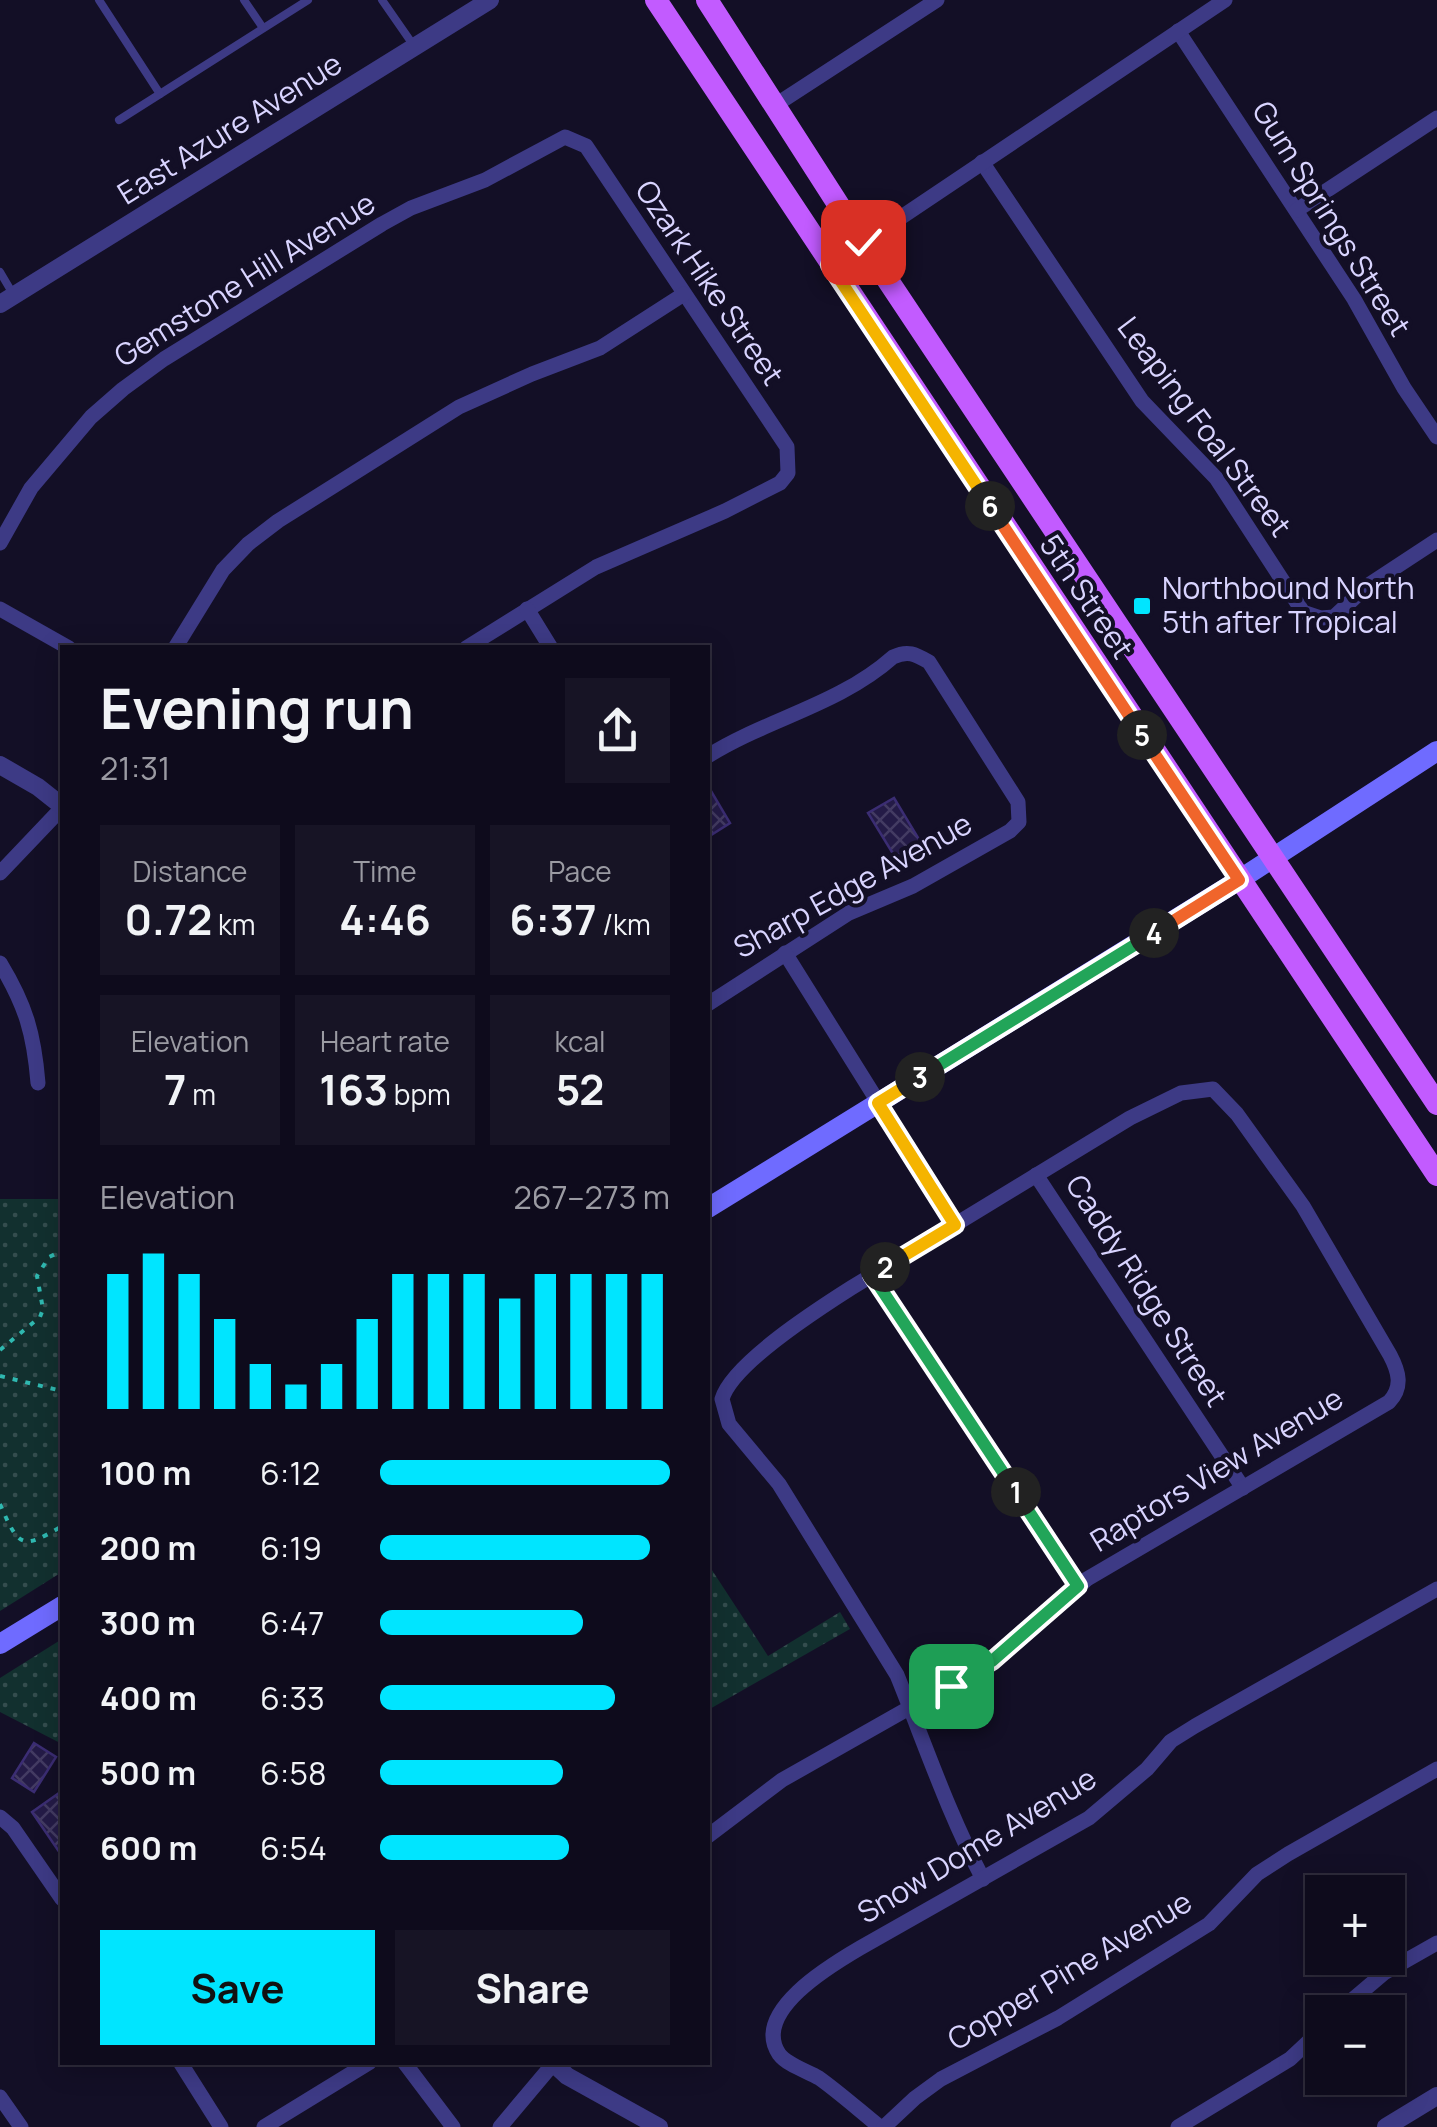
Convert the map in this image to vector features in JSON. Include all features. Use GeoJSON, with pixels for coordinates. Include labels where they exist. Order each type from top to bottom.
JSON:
{"type":"FeatureCollection","features":[{"type":"Feature","properties":{"kind":"main road","name":"5th Street"},"geometry":{"type":"LineString","coordinates":[[656,0],[1437,1174]]}},
{"type":"Feature","properties":{"kind":"main road","name":"5th Street"},"geometry":{"type":"LineString","coordinates":[[708,0],[863,242],[1437,1104]]}},
{"type":"Feature","properties":{"kind":"main road"},"geometry":{"type":"LineString","coordinates":[[710,1207],[1239,880],[1437,750]]}},
{"type":"Feature","properties":{"kind":"main road"},"geometry":{"type":"LineString","coordinates":[[0,1644],[60,1607]]}},
{"type":"Feature","properties":{"kind":"street","name":"East Azure Avenue"},"geometry":{"type":"LineString","coordinates":[[7,300],[490,0]]}},
{"type":"Feature","properties":{"kind":"street"},"geometry":{"type":"LineString","coordinates":[[830,265],[1226,0]]}},
{"type":"Feature","properties":{"kind":"street"},"geometry":{"type":"LineString","coordinates":[[774,106],[931,2]]}},
{"type":"Feature","properties":{"kind":"street","name":"Gum Springs Street"},"geometry":{"type":"LineString","coordinates":[[1178,31],[1297,210],[1437,437]]}},
{"type":"Feature","properties":{"kind":"street"},"geometry":{"type":"LineString","coordinates":[[1297,210],[1437,118]]}},
{"type":"Feature","properties":{"kind":"street","name":"Gemstone Hill Avenue"},"geometry":{"type":"LineString","coordinates":[[0,543],[31,488],[91,417],[164,359],[412,208],[485,180],[554,140],[564,137],[574,142]]}},
{"type":"Feature","properties":{"kind":"street","name":"Ozark Hike Street"},"geometry":{"type":"LineString","coordinates":[[527,609],[596,566],[692,526],[780,483],[788,473],[787,447],[586,146],[574,142]]}},
{"type":"Feature","properties":{"kind":"street","name":"Leaping Foal Street"},"geometry":{"type":"LineString","coordinates":[[982,162],[1142,401],[1216,478],[1303,612],[1321,618],[1334,617],[1367,586],[1437,540]]}},
{"type":"Feature","properties":{"kind":"street"},"geometry":{"type":"LineString","coordinates":[[177,645],[223,570],[278,521],[459,407],[600,348],[684,294]]}},
{"type":"Feature","properties":{"kind":"street"},"geometry":{"type":"LineString","coordinates":[[0,609],[64,645]]}},
{"type":"Feature","properties":{"kind":"street"},"geometry":{"type":"LineString","coordinates":[[471,645],[527,609],[548,645]]}},
{"type":"Feature","properties":{"kind":"street","name":"Sharp Edge Avenue"},"geometry":{"type":"LineString","coordinates":[[710,755],[750,732],[827,700],[902,652],[914,652],[929,662],[1018,802],[1019,812],[1019,822],[1010,830],[914,886],[849,914],[710,1003]]}},
{"type":"Feature","properties":{"kind":"street"},"geometry":{"type":"LineString","coordinates":[[0,765],[60,805]]}},
{"type":"Feature","properties":{"kind":"street"},"geometry":{"type":"LineString","coordinates":[[0,873],[60,809]]}},
{"type":"Feature","properties":{"kind":"street"},"geometry":{"type":"LineString","coordinates":[[785,953],[955,1225]]}},
{"type":"Feature","properties":{"kind":"street"},"geometry":{"type":"LineString","coordinates":[[0,963],[30,1024],[38,1084]]}},
{"type":"Feature","properties":{"kind":"street","name":"Raptors View Avenue"},"geometry":{"type":"LineString","coordinates":[[710,1834],[782,1780],[992,1661],[1078,1586],[1389,1402],[1398,1392],[1399,1381],[1390,1355],[1303,1206],[1222,1095],[1203,1088],[1181,1093],[1130,1118],[1036,1175]]}},
{"type":"Feature","properties":{"kind":"street"},"geometry":{"type":"LineString","coordinates":[[983,1879],[951,1818],[897,1675],[779,1484],[729,1424],[722,1399],[734,1376],[816,1310],[1036,1175]]}},
{"type":"Feature","properties":{"kind":"street","name":"Caddy Ridge Street"},"geometry":{"type":"LineString","coordinates":[[1036,1175],[1243,1488]]}},
{"type":"Feature","properties":{"kind":"street"},"geometry":{"type":"LineString","coordinates":[[872,1275],[1078,1586]]}},
{"type":"Feature","properties":{"kind":"street","name":"Snow Dome Avenue"},"geometry":{"type":"LineString","coordinates":[[882,2127],[778,2053],[772,2030],[778,2016],[824,1970],[1089,1818],[1147,1769],[1172,1741],[1195,1726],[1437,1589]]}},
{"type":"Feature","properties":{"kind":"street","name":"Copper Pine Avenue"},"geometry":{"type":"LineString","coordinates":[[882,2127],[941,2079],[1058,2018],[1209,1924],[1257,1874],[1272,1864],[1437,1769]]}},
{"type":"Feature","properties":{"kind":"street"},"geometry":{"type":"LineString","coordinates":[[0,1817],[60,1896]]}},
{"type":"Feature","properties":{"kind":"street"},"geometry":{"type":"LineString","coordinates":[[1358,1995],[1384,1973],[1437,1943]]}},
{"type":"Feature","properties":{"kind":"street"},"geometry":{"type":"LineString","coordinates":[[1178,2127],[1290,2059],[1305,2045]]}},
{"type":"Feature","properties":{"kind":"street"},"geometry":{"type":"LineString","coordinates":[[182,2065],[221,2127]]}},
{"type":"Feature","properties":{"kind":"street"},"geometry":{"type":"LineString","coordinates":[[264,2127],[365,2065]]}},
{"type":"Feature","properties":{"kind":"street"},"geometry":{"type":"LineString","coordinates":[[406,2065],[453,2127]]}},
{"type":"Feature","properties":{"kind":"street"},"geometry":{"type":"LineString","coordinates":[[500,2127],[551,2065]]}},
{"type":"Feature","properties":{"kind":"street"},"geometry":{"type":"LineString","coordinates":[[555,2065],[567,2076],[659,2127]]}},
{"type":"Feature","properties":{"kind":"street"},"geometry":{"type":"LineString","coordinates":[[1386,2127],[1437,2096]]}},
{"type":"Feature","properties":{"kind":"street"},"geometry":{"type":"LineString","coordinates":[[0,2097],[21,2127]]}},
{"type":"Feature","properties":{"kind":"lane"},"geometry":{"type":"LineString","coordinates":[[99,0],[160,94]]}},
{"type":"Feature","properties":{"kind":"lane"},"geometry":{"type":"LineString","coordinates":[[244,0],[263,28]]}},
{"type":"Feature","properties":{"kind":"lane"},"geometry":{"type":"LineString","coordinates":[[118,120],[308,0]]}},
{"type":"Feature","properties":{"kind":"lane"},"geometry":{"type":"LineString","coordinates":[[382,0],[414,47]]}},
{"type":"Feature","properties":{"kind":"lane"},"geometry":{"type":"LineString","coordinates":[[0,272],[7,300]]}},
{"type":"Feature","properties":{"kind":"path"},"geometry":{"type":"LineString","coordinates":[[0,1350],[40,1317],[44,1308],[37,1276],[50,1257],[60,1252]]}},
{"type":"Feature","properties":{"kind":"path"},"geometry":{"type":"LineString","coordinates":[[0,1376],[60,1391]]}},
{"type":"Feature","properties":{"kind":"path"},"geometry":{"type":"LineString","coordinates":[[0,1504],[17,1537],[26,1542],[34,1543],[60,1527]]}},
{"type":"Feature","properties":{"kind":"green space"},"geometry":{"type":"Polygon","coordinates":[[[0,1199],[60,1199],[60,1573],[0,1611],[0,1199]]]}},
{"type":"Feature","properties":{"kind":"green space"},"geometry":{"type":"Polygon","coordinates":[[[710,1567],[768,1656],[840,1612],[850,1629],[710,1709],[710,1567]]]}},
{"type":"Feature","properties":{"kind":"green space"},"geometry":{"type":"Polygon","coordinates":[[[60,1640],[60,1743],[0,1712],[0,1678],[60,1640]]]}},
{"type":"Feature","properties":{"kind":"building"},"geometry":{"type":"Polygon","coordinates":[[[710,789],[730,823],[710,836],[710,789]]]}},
{"type":"Feature","properties":{"kind":"building"},"geometry":{"type":"Polygon","coordinates":[[[894,798],[920,841],[895,857],[868,813],[894,798]]]}},
{"type":"Feature","properties":{"kind":"building"},"geometry":{"type":"Polygon","coordinates":[[[34,1743],[56,1757],[34,1792],[12,1778],[34,1743]]]}},
{"type":"Feature","properties":{"kind":"building"},"geometry":{"type":"Polygon","coordinates":[[[60,1792],[60,1853],[32,1812],[60,1792]]]}},
{"type":"Feature","properties":{"kind":"place","name":"Northbound North 5th after Tropical"},"geometry":{"type":"Point","coordinates":[1142,606]}},
{"type":"Feature","properties":{"kind":"route"},"geometry":{"type":"LineString","coordinates":[[863,242],[830,265],[1239,880],[878,1103],[955,1225],[872,1275],[1078,1586],[992,1661],[951,1686]]}}]}
